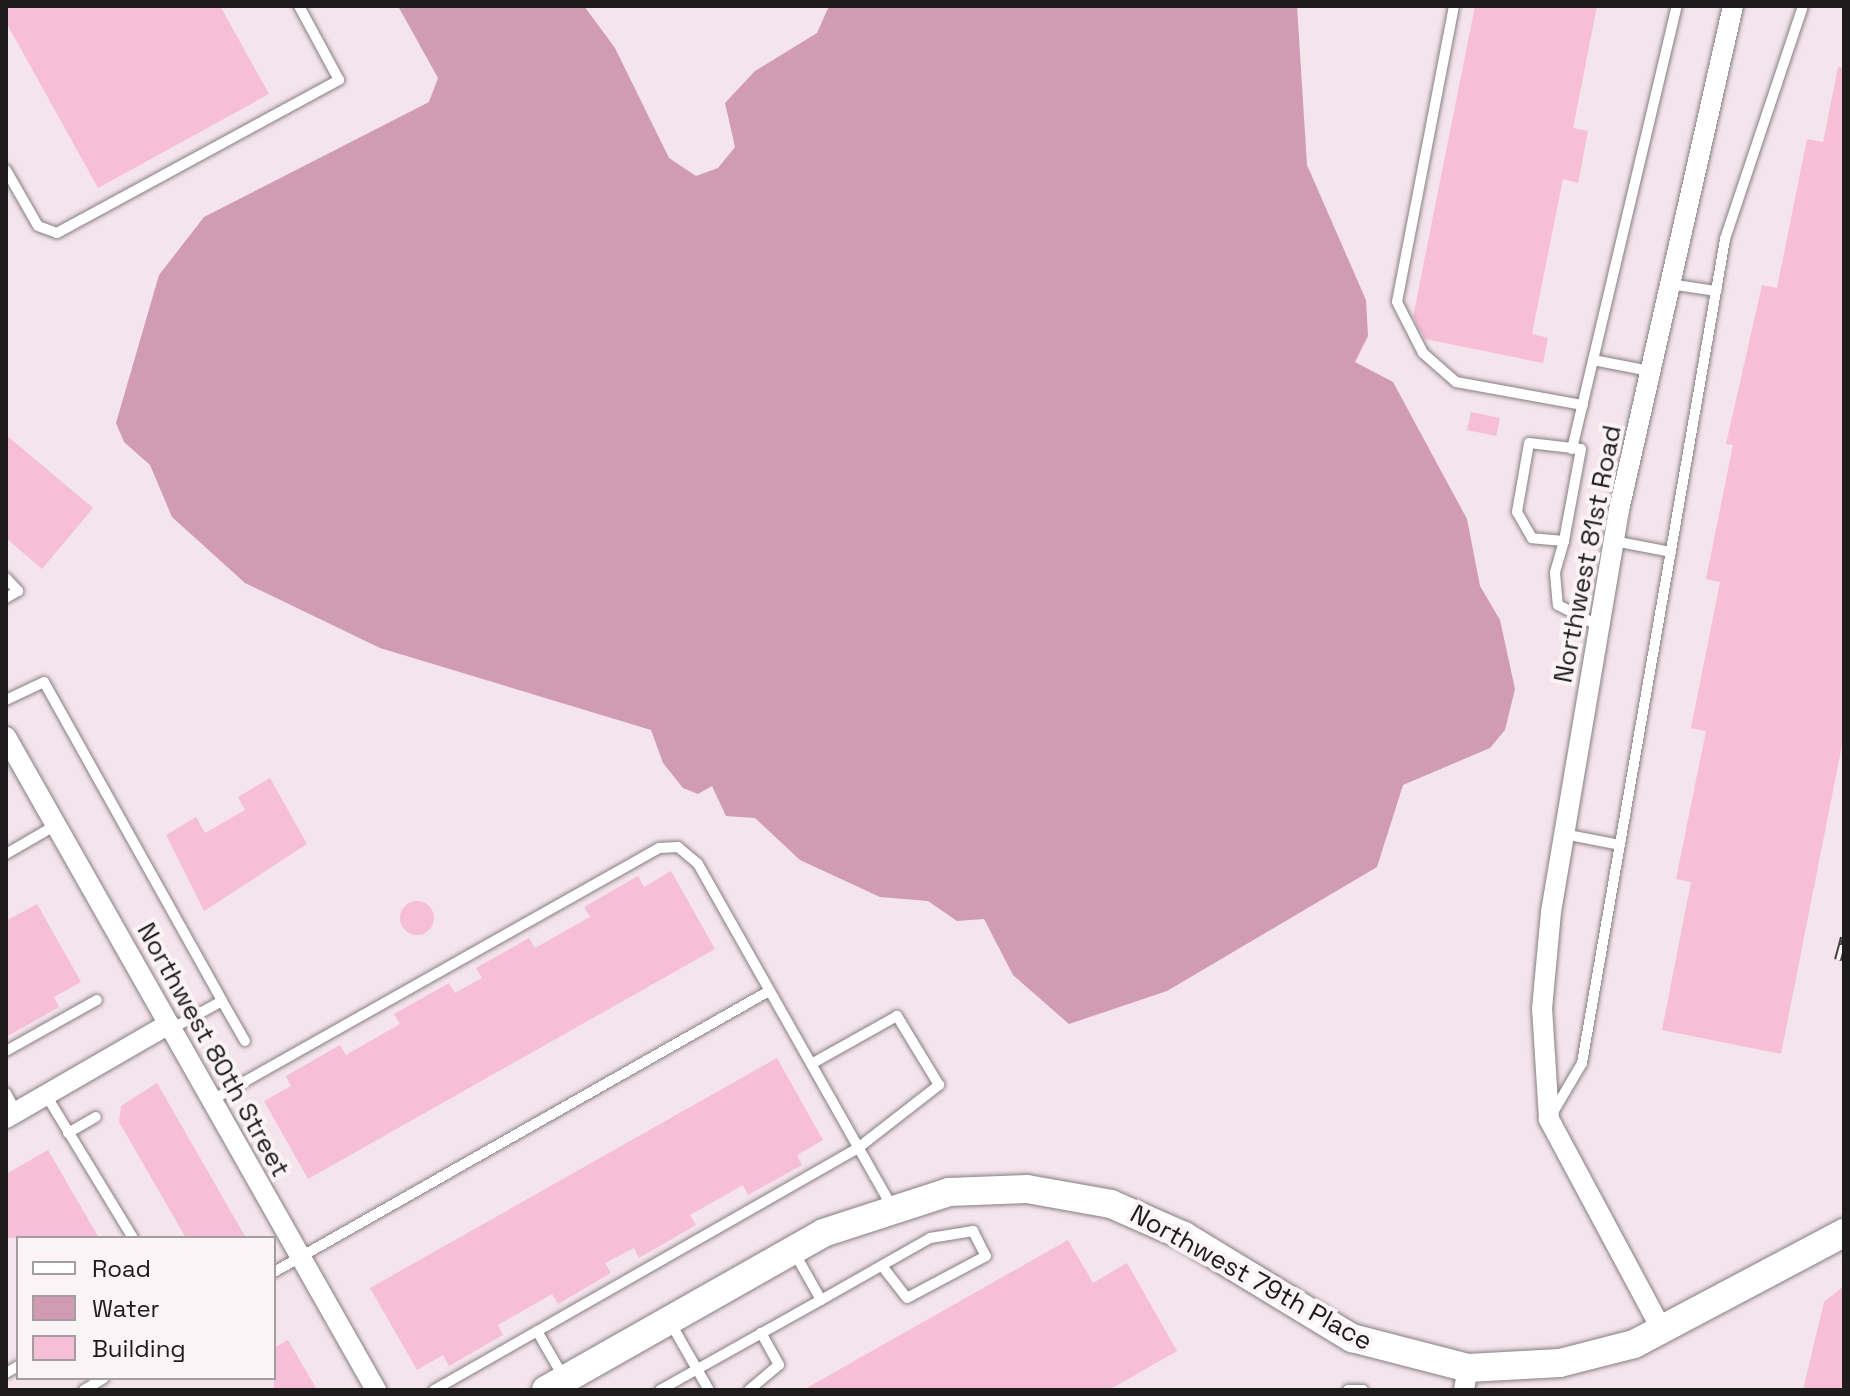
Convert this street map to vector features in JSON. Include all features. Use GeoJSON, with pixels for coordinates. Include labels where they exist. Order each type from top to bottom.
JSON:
{"type":"FeatureCollection","features":[{"type":"Feature","properties":{"kind":"main road","name":"Northwest 79th Place"},"geometry":{"type":"LineString","coordinates":[[555,1386],[793,1250],[891,1205],[1001,1188],[1111,1204],[1184,1236],[1352,1338],[1466,1379],[1560,1363],[1663,1332],[1844,1233]]}},
{"type":"Feature","properties":{"kind":"street","name":"Northwest 81st Road"},"geometry":{"type":"LineString","coordinates":[[1549,1119],[1542,1009],[1564,834],[1614,541],[1733,6]]}},
{"type":"Feature","properties":{"kind":"street","name":"Northwest 80th Street"},"geometry":{"type":"LineString","coordinates":[[6,737],[376,1390]]}},
{"type":"Feature","properties":{"kind":"street"},"geometry":{"type":"LineString","coordinates":[[11,1115],[170,1026]]}},
{"type":"Feature","properties":{"kind":"street"},"geometry":{"type":"LineString","coordinates":[[1549,1119],[1663,1332]]}},
{"type":"Feature","properties":{"kind":"lane"},"geometry":{"type":"LineString","coordinates":[[6,170],[38,226],[57,233],[339,80],[299,6]]}},
{"type":"Feature","properties":{"kind":"lane"},"geometry":{"type":"LineString","coordinates":[[1454,6],[1397,302],[1423,353],[1456,382],[1583,405]]}},
{"type":"Feature","properties":{"kind":"lane"},"geometry":{"type":"LineString","coordinates":[[1572,449],[1677,6]]}},
{"type":"Feature","properties":{"kind":"lane"},"geometry":{"type":"LineString","coordinates":[[1549,1119],[1582,1063],[1725,239],[1803,6]]}},
{"type":"Feature","properties":{"kind":"lane"},"geometry":{"type":"LineString","coordinates":[[1670,284],[1716,291]]}},
{"type":"Feature","properties":{"kind":"lane"},"geometry":{"type":"LineString","coordinates":[[1593,360],[1650,371]]}},
{"type":"Feature","properties":{"kind":"lane"},"geometry":{"type":"LineString","coordinates":[[1564,541],[1532,538],[1517,512],[1529,443],[1581,449],[1564,541],[1555,573],[1558,605],[1599,626]]}},
{"type":"Feature","properties":{"kind":"lane"},"geometry":{"type":"LineString","coordinates":[[1614,541],[1671,552]]}},
{"type":"Feature","properties":{"kind":"lane"},"geometry":{"type":"LineString","coordinates":[[6,578],[18,591],[6,598]]}},
{"type":"Feature","properties":{"kind":"lane"},"geometry":{"type":"LineString","coordinates":[[6,700],[44,682],[245,1041]]}},
{"type":"Feature","properties":{"kind":"lane"},"geometry":{"type":"LineString","coordinates":[[6,854],[56,825]]}},
{"type":"Feature","properties":{"kind":"lane"},"geometry":{"type":"LineString","coordinates":[[1564,834],[1620,845]]}},
{"type":"Feature","properties":{"kind":"lane"},"geometry":{"type":"LineString","coordinates":[[212,1100],[659,848],[678,847],[698,864],[891,1205]]}},
{"type":"Feature","properties":{"kind":"lane"},"geometry":{"type":"LineString","coordinates":[[276,1270],[298,1252],[769,991]]}},
{"type":"Feature","properties":{"kind":"lane"},"geometry":{"type":"LineString","coordinates":[[6,1051],[97,1000]]}},
{"type":"Feature","properties":{"kind":"lane"},"geometry":{"type":"LineString","coordinates":[[170,1026],[222,1001]]}},
{"type":"Feature","properties":{"kind":"lane"},"geometry":{"type":"LineString","coordinates":[[434,1390],[858,1148],[939,1085],[897,1016],[811,1064]]}},
{"type":"Feature","properties":{"kind":"lane"},"geometry":{"type":"LineString","coordinates":[[6,1093],[11,1115]]}},
{"type":"Feature","properties":{"kind":"lane"},"geometry":{"type":"LineString","coordinates":[[46,1095],[132,1236]]}},
{"type":"Feature","properties":{"kind":"lane"},"geometry":{"type":"LineString","coordinates":[[68,1133],[96,1117]]}},
{"type":"Feature","properties":{"kind":"lane"},"geometry":{"type":"LineString","coordinates":[[660,1390],[930,1238],[973,1231],[986,1256],[907,1298],[882,1266]]}},
{"type":"Feature","properties":{"kind":"lane"},"geometry":{"type":"LineString","coordinates":[[793,1250],[821,1300]]}},
{"type":"Feature","properties":{"kind":"lane"},"geometry":{"type":"LineString","coordinates":[[669,1320],[709,1390]]}},
{"type":"Feature","properties":{"kind":"lane"},"geometry":{"type":"LineString","coordinates":[[537,1331],[555,1386]]}},
{"type":"Feature","properties":{"kind":"lane"},"geometry":{"type":"LineString","coordinates":[[749,1390],[779,1365],[761,1333]]}},
{"type":"Feature","properties":{"kind":"lane"},"geometry":{"type":"LineString","coordinates":[[1348,1390],[1363,1390]]}},
{"type":"Feature","properties":{"kind":"shaded area"},"geometry":{"type":"Polygon","coordinates":[[[6,6],[1844,6],[1844,1390],[6,1390],[6,6]]]}},
{"type":"Feature","properties":{"kind":"water"},"geometry":{"type":"Polygon","coordinates":[[[398,6],[584,6],[615,48],[669,158],[696,176],[718,168],[735,147],[725,103],[755,71],[817,33],[829,6],[1297,6],[1307,165],[1366,300],[1368,336],[1355,362],[1393,382],[1467,519],[1480,586],[1500,620],[1515,689],[1505,730],[1490,748],[1403,785],[1377,867],[1167,991],[1069,1024],[1013,975],[984,919],[957,921],[928,901],[880,897],[800,860],[755,818],[726,816],[712,786],[698,794],[683,788],[663,763],[651,730],[380,648],[245,583],[172,517],[150,465],[124,442],[116,423],[159,275],[204,217],[429,102],[438,78],[398,6]]]}},
{"type":"Feature","properties":{"kind":"building"},"geometry":{"type":"Polygon","coordinates":[[[6,6],[220,6],[269,94],[98,188],[6,22],[6,6]]]}},
{"type":"Feature","properties":{"kind":"building"},"geometry":{"type":"Polygon","coordinates":[[[1475,6],[1597,6],[1573,128],[1588,131],[1578,183],[1563,179],[1532,334],[1548,338],[1543,363],[1425,339],[1413,317],[1475,6]]]}},
{"type":"Feature","properties":{"kind":"building"},"geometry":{"type":"Polygon","coordinates":[[[1838,67],[1844,68],[1844,735],[1781,1054],[1662,1030],[1691,882],[1676,879],[1706,731],[1691,728],[1720,582],[1706,579],[1733,445],[1726,444],[1762,285],[1777,288],[1807,139],[1823,142],[1838,67]]]}},
{"type":"Feature","properties":{"kind":"building"},"geometry":{"type":"Polygon","coordinates":[[[1471,412],[1500,418],[1496,436],[1467,430],[1471,412]]]}},
{"type":"Feature","properties":{"kind":"building"},"geometry":{"type":"Polygon","coordinates":[[[6,435],[93,508],[42,569],[6,538],[6,435]]]}},
{"type":"Feature","properties":{"kind":"building"},"geometry":{"type":"Polygon","coordinates":[[[270,778],[307,844],[204,911],[166,835],[196,817],[205,833],[245,810],[238,797],[270,778]]]}},
{"type":"Feature","properties":{"kind":"building"},"geometry":{"type":"Polygon","coordinates":[[[671,871],[715,949],[308,1179],[264,1101],[291,1086],[286,1076],[340,1045],[346,1055],[400,1024],[394,1014],[449,983],[455,993],[482,978],[476,968],[529,938],[535,948],[590,917],[584,907],[638,876],[644,887],[671,871]]]}},
{"type":"Feature","properties":{"kind":"building"},"geometry":{"type":"Polygon","coordinates":[[[417,901],[429,906],[434,918],[429,930],[417,935],[405,930],[400,918],[405,906],[417,901]]]}},
{"type":"Feature","properties":{"kind":"building"},"geometry":{"type":"Polygon","coordinates":[[[37,904],[81,982],[54,997],[59,1007],[6,1037],[6,921],[37,904]]]}},
{"type":"Feature","properties":{"kind":"building"},"geometry":{"type":"Polygon","coordinates":[[[777,1058],[823,1140],[797,1155],[802,1165],[748,1195],[743,1185],[690,1215],[696,1225],[639,1258],[634,1248],[605,1263],[611,1273],[558,1304],[552,1294],[498,1325],[503,1335],[449,1366],[443,1355],[417,1370],[370,1288],[777,1058]]]}},
{"type":"Feature","properties":{"kind":"building"},"geometry":{"type":"Polygon","coordinates":[[[157,1083],[245,1236],[185,1236],[119,1122],[121,1106],[157,1083]]]}},
{"type":"Feature","properties":{"kind":"building"},"geometry":{"type":"Polygon","coordinates":[[[48,1150],[98,1236],[6,1238],[6,1174],[48,1150]]]}},
{"type":"Feature","properties":{"kind":"building"},"geometry":{"type":"Polygon","coordinates":[[[1068,1240],[1093,1283],[1127,1263],[1177,1351],[1109,1390],[803,1390],[1068,1240]]]}},
{"type":"Feature","properties":{"kind":"building"},"geometry":{"type":"Polygon","coordinates":[[[1844,1286],[1844,1390],[1803,1390],[1824,1302],[1844,1286]]]}},
{"type":"Feature","properties":{"kind":"building"},"geometry":{"type":"Polygon","coordinates":[[[288,1340],[317,1390],[274,1390],[276,1347],[288,1340]]]}},
{"type":"Feature","properties":{"kind":"railway"},"geometry":{"type":"LineString","coordinates":[[1838,960],[1844,938]]}}]}
